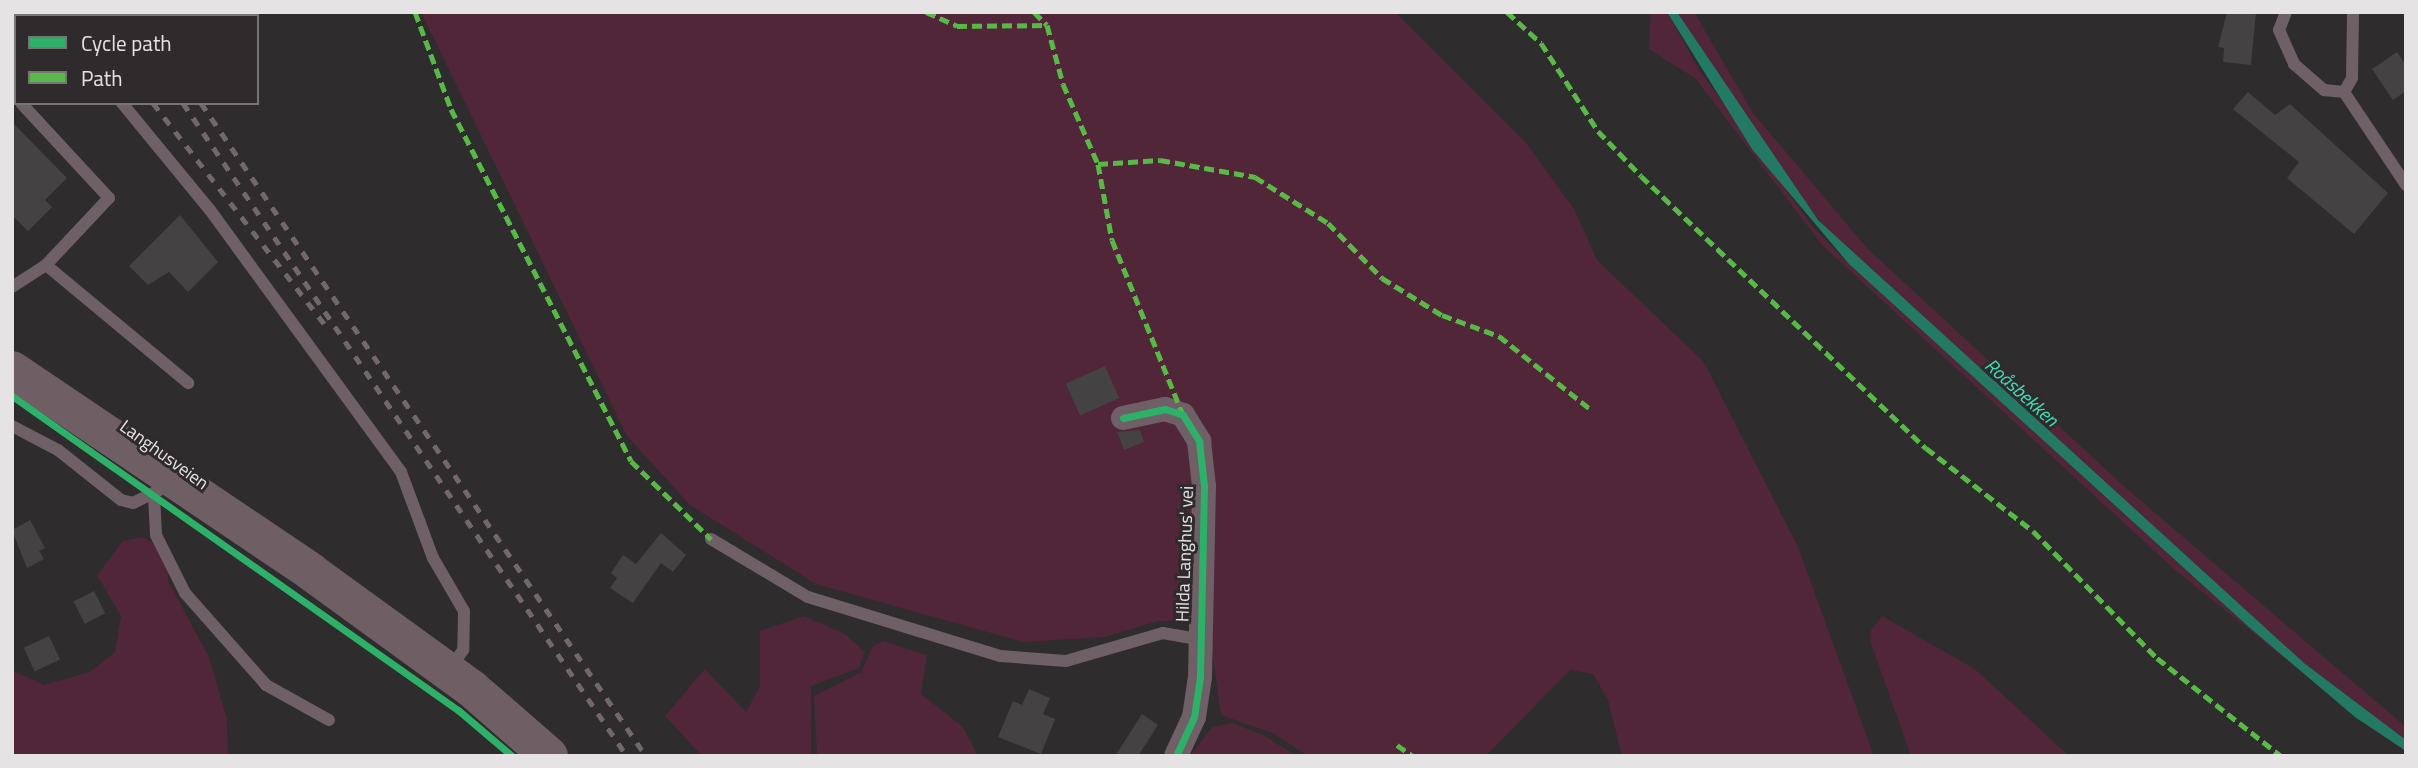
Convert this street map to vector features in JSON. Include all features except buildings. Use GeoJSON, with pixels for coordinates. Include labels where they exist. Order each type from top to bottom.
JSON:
{"type":"FeatureCollection","features":[{"type":"Feature","properties":{"kind":"main road","name":"Langhusveien"},"geometry":{"type":"LineString","coordinates":[[12,344],[166,480]]}},
{"type":"Feature","properties":{"kind":"main road","name":"Langhusveien"},"geometry":{"type":"LineString","coordinates":[[12,370],[166,480],[311,572],[449,671],[549,756]]}},
{"type":"Feature","properties":{"kind":"street","name":"Hilda Langhus' vei"},"geometry":{"type":"LineString","coordinates":[[1123,418],[1165,409],[1183,415],[1199,441],[1204,486],[1194,717],[1176,756]]}},
{"type":"Feature","properties":{"kind":"lane"},"geometry":{"type":"LineString","coordinates":[[2286,12],[2279,30],[2284,51],[2312,83],[2344,92],[2406,185]]}},
{"type":"Feature","properties":{"kind":"lane"},"geometry":{"type":"LineString","coordinates":[[2344,92],[2352,78],[2353,12]]}},
{"type":"Feature","properties":{"kind":"lane"},"geometry":{"type":"LineString","coordinates":[[13,283],[46,265],[109,198],[23,105]]}},
{"type":"Feature","properties":{"kind":"lane"},"geometry":{"type":"LineString","coordinates":[[124,105],[226,231],[401,472],[433,558],[464,611],[463,650],[449,671]]}},
{"type":"Feature","properties":{"kind":"lane"},"geometry":{"type":"LineString","coordinates":[[46,265],[188,383]]}},
{"type":"Feature","properties":{"kind":"lane"},"geometry":{"type":"LineString","coordinates":[[12,426],[58,450],[121,500],[166,480]]}},
{"type":"Feature","properties":{"kind":"lane"},"geometry":{"type":"LineString","coordinates":[[166,480],[156,535],[186,593],[266,685],[329,720]]}},
{"type":"Feature","properties":{"kind":"lane"},"geometry":{"type":"LineString","coordinates":[[711,539],[808,597],[1000,656],[1066,661],[1163,633],[1198,639]]}},
{"type":"Feature","properties":{"kind":"shaded area"},"geometry":{"type":"Polygon","coordinates":[[[421,12],[1395,12],[1528,145],[1574,209],[1597,260],[1704,362],[1798,547],[1874,756],[1622,756],[1608,700],[1593,674],[1570,670],[1486,756],[1308,756],[1272,733],[1221,715],[1208,621],[1158,621],[1105,637],[1023,642],[816,584],[690,505],[627,436],[421,12]]]}},
{"type":"Feature","properties":{"kind":"shaded area"},"geometry":{"type":"Polygon","coordinates":[[[1651,12],[1667,12],[1700,71],[1813,227],[1849,264],[2250,628],[2406,756],[2174,569],[1822,245],[1696,79],[1649,49],[1651,12]]]}},
{"type":"Feature","properties":{"kind":"shaded area"},"geometry":{"type":"Polygon","coordinates":[[[1667,12],[1677,12],[1818,220],[2304,663],[2406,740],[2406,751],[2355,717],[2250,628],[1849,264],[1752,149],[1667,12]]]}},
{"type":"Feature","properties":{"kind":"shaded area"},"geometry":{"type":"Polygon","coordinates":[[[1677,12],[1694,12],[1753,113],[1867,248],[2127,489],[2406,727],[2406,740],[2304,663],[1818,220],[1677,12]]]}},
{"type":"Feature","properties":{"kind":"shaded area"},"geometry":{"type":"Polygon","coordinates":[[[142,537],[169,550],[168,581],[209,657],[227,719],[228,756],[12,756],[12,670],[44,685],[90,672],[115,652],[121,616],[97,575],[123,541],[142,537]]]}},
{"type":"Feature","properties":{"kind":"shaded area"},"geometry":{"type":"Polygon","coordinates":[[[804,616],[845,634],[865,652],[859,668],[811,686],[811,756],[702,756],[665,716],[705,669],[746,712],[760,686],[760,631],[804,616]]]}},
{"type":"Feature","properties":{"kind":"shaded area"},"geometry":{"type":"Polygon","coordinates":[[[1882,616],[1975,669],[2069,756],[1911,756],[1870,641],[1871,630],[1882,616]]]}},
{"type":"Feature","properties":{"kind":"shaded area"},"geometry":{"type":"Polygon","coordinates":[[[883,641],[927,655],[921,694],[963,727],[978,756],[817,756],[814,696],[861,672],[873,646],[883,641]]]}},
{"type":"Feature","properties":{"kind":"shaded area"},"geometry":{"type":"Polygon","coordinates":[[[1233,723],[1265,736],[1297,756],[1190,756],[1212,727],[1233,723]]]}},
{"type":"Feature","properties":{"kind":"railway"},"geometry":{"type":"LineString","coordinates":[[155,105],[328,329]]}},
{"type":"Feature","properties":{"kind":"railway"},"geometry":{"type":"LineString","coordinates":[[184,105],[627,756]]}},
{"type":"Feature","properties":{"kind":"railway"},"geometry":{"type":"LineString","coordinates":[[202,105],[646,756]]}},
{"type":"Feature","properties":{"kind":"marked path"},"geometry":{"type":"LineString","coordinates":[[415,12],[451,109],[631,461],[711,539]]}},
{"type":"Feature","properties":{"kind":"marked path"},"geometry":{"type":"LineString","coordinates":[[926,12],[957,26],[1047,25]]}},
{"type":"Feature","properties":{"kind":"marked path"},"geometry":{"type":"LineString","coordinates":[[1034,12],[1047,25],[1063,84],[1098,164],[1112,240],[1183,415]]}},
{"type":"Feature","properties":{"kind":"marked path"},"geometry":{"type":"LineString","coordinates":[[1507,12],[1541,43],[1598,131],[1641,176],[1926,448],[2033,531],[2157,658],[2281,756]]}},
{"type":"Feature","properties":{"kind":"marked path"},"geometry":{"type":"LineString","coordinates":[[1098,164],[1160,160],[1255,177],[1328,223],[1382,278],[1442,315],[1499,336],[1590,409]]}},
{"type":"Feature","properties":{"kind":"marked path"},"geometry":{"type":"LineString","coordinates":[[1397,745],[1413,756]]}},
{"type":"Feature","properties":{"kind":"cycle path"},"geometry":{"type":"LineString","coordinates":[[12,396],[458,710],[512,756]]}},
{"type":"Feature","properties":{"kind":"cycle path"},"geometry":{"type":"LineString","coordinates":[[1123,418],[1165,409],[1183,415],[1199,441],[1204,486],[1200,677],[1194,717],[1176,756]]}},
{"type":"Feature","properties":{"kind":"water label","name":"Roåsbekken"},"geometry":{"type":"Point","coordinates":[2022,392]}}]}
